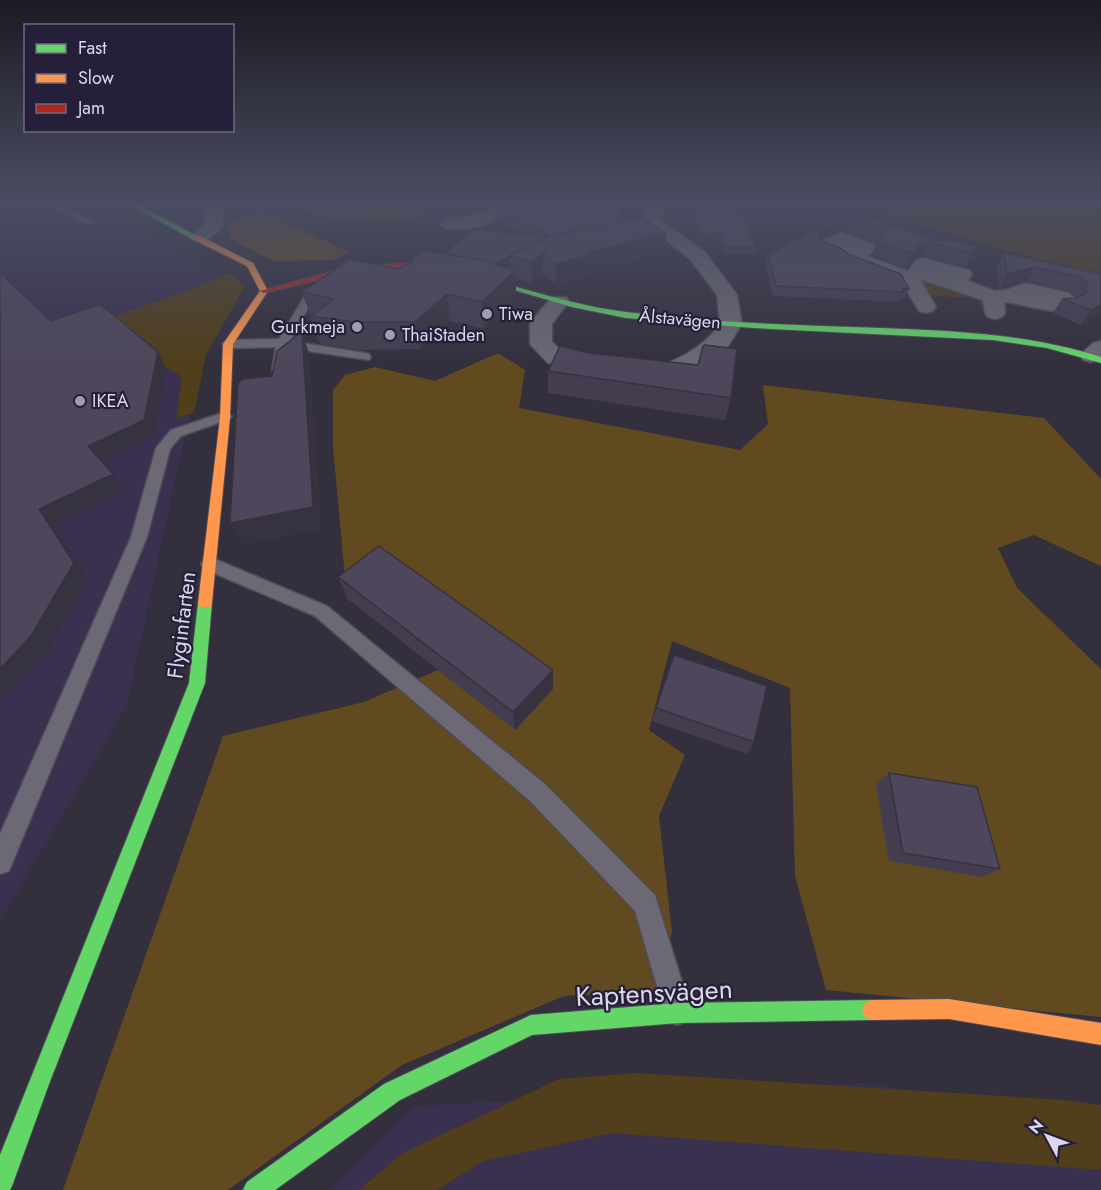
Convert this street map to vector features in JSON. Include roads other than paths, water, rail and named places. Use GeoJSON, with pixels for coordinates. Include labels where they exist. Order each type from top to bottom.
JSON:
{"type":"FeatureCollection","features":[{"type":"Feature","properties":{"kind":"street"},"geometry":{"type":"LineString","coordinates":[[228,344],[264,291],[250,265],[231,255]]}},
{"type":"Feature","properties":{"kind":"street"},"geometry":{"type":"LineString","coordinates":[[559,301],[541,324],[541,344],[556,358],[588,366],[665,372],[691,360],[720,341],[731,324],[727,295],[696,255]]}},
{"type":"Feature","properties":{"kind":"street"},"geometry":{"type":"LineString","coordinates":[[855,255],[852,257],[913,276],[957,282],[999,302]]}},
{"type":"Feature","properties":{"kind":"street","name":"Ålstavägen"},"geometry":{"type":"LineString","coordinates":[[264,291],[345,270],[381,265],[423,267],[490,280],[606,313],[731,324],[1001,338],[1098,354]]}},
{"type":"Feature","properties":{"kind":"street"},"geometry":{"type":"LineString","coordinates":[[913,276],[926,307]]}},
{"type":"Feature","properties":{"kind":"street","name":"Flyginfarten"},"geometry":{"type":"LineString","coordinates":[[0,1186],[38,1084],[197,683],[226,408],[228,344]]}},
{"type":"Feature","properties":{"kind":"street","name":"Kaptensvägen"},"geometry":{"type":"LineString","coordinates":[[255,1190],[393,1092],[531,1025],[678,1013],[949,1009],[1101,1034]]}},
{"type":"Feature","properties":{"kind":"lane"},"geometry":{"type":"LineString","coordinates":[[490,280],[508,271]]}},
{"type":"Feature","properties":{"kind":"lane"},"geometry":{"type":"LineString","coordinates":[[276,383],[283,343],[308,299],[345,281],[369,276],[380,279]]}},
{"type":"Feature","properties":{"kind":"lane"},"geometry":{"type":"LineString","coordinates":[[228,344],[283,343],[365,357]]}},
{"type":"Feature","properties":{"kind":"lane"},"geometry":{"type":"LineString","coordinates":[[0,862],[140,537],[163,448],[176,433],[226,408],[240,398]]}},
{"type":"Feature","properties":{"kind":"lane"},"geometry":{"type":"LineString","coordinates":[[210,564],[321,611],[538,793],[646,904],[678,1013]]}},
{"type":"Feature","properties":{"kind":"place","name":"Tiwa"},"geometry":{"type":"Point","coordinates":[487,314]}},
{"type":"Feature","properties":{"kind":"place","name":"Gurkmeja"},"geometry":{"type":"Point","coordinates":[357,327]}},
{"type":"Feature","properties":{"kind":"place","name":"ThaiStaden"},"geometry":{"type":"Point","coordinates":[390,335]}},
{"type":"Feature","properties":{"kind":"place","name":"IKEA"},"geometry":{"type":"Point","coordinates":[80,401]}}]}
